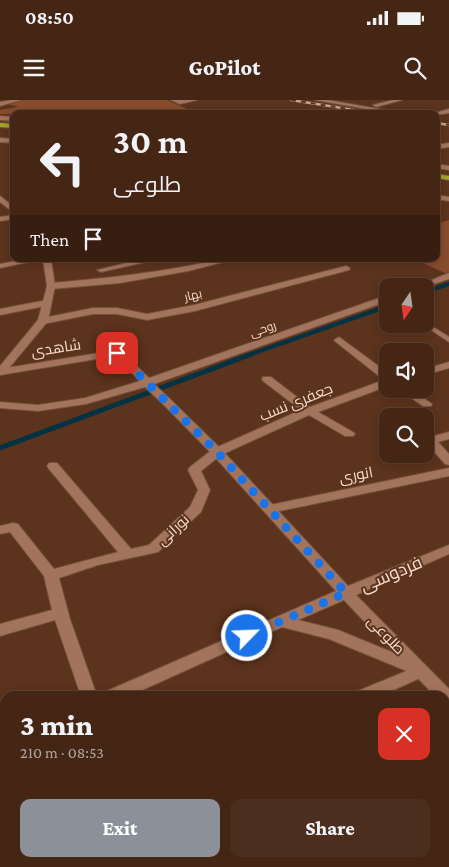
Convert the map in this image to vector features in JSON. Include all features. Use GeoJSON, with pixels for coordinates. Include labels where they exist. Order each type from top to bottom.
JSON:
{"type":"FeatureCollection","features":[{"type":"Feature","properties":{"kind":"street"},"geometry":{"type":"LineString","coordinates":[[0,104],[19,100]]}},
{"type":"Feature","properties":{"kind":"street"},"geometry":{"type":"LineString","coordinates":[[173,100],[180,103],[195,100]]}},
{"type":"Feature","properties":{"kind":"street"},"geometry":{"type":"LineString","coordinates":[[317,100],[384,110]]}},
{"type":"Feature","properties":{"kind":"street"},"geometry":{"type":"LineString","coordinates":[[368,107],[400,100]]}},
{"type":"Feature","properties":{"kind":"street"},"geometry":{"type":"LineString","coordinates":[[0,198],[10,207]]}},
{"type":"Feature","properties":{"kind":"street"},"geometry":{"type":"LineString","coordinates":[[0,266],[22,262]]}},
{"type":"Feature","properties":{"kind":"street"},"geometry":{"type":"LineString","coordinates":[[0,372],[43,321],[50,286],[47,262]]}},
{"type":"Feature","properties":{"kind":"street"},"geometry":{"type":"LineString","coordinates":[[101,270],[140,262]]}},
{"type":"Feature","properties":{"kind":"street"},"geometry":{"type":"LineString","coordinates":[[50,286],[120,280],[218,262]]}},
{"type":"Feature","properties":{"kind":"street","name":"بهار"},"geometry":{"type":"LineString","coordinates":[[43,321],[93,311],[117,311],[147,317],[176,312],[346,268]]}},
{"type":"Feature","properties":{"kind":"street"},"geometry":{"type":"LineString","coordinates":[[434,281],[449,276]]}},
{"type":"Feature","properties":{"kind":"street","name":"روحی"},"geometry":{"type":"LineString","coordinates":[[0,406],[38,408],[86,401],[146,383],[379,301]]}},
{"type":"Feature","properties":{"kind":"street"},"geometry":{"type":"LineString","coordinates":[[0,312],[47,303]]}},
{"type":"Feature","properties":{"kind":"street"},"geometry":{"type":"LineString","coordinates":[[339,340],[379,371]]}},
{"type":"Feature","properties":{"kind":"street","name":"طلوعی"},"geometry":{"type":"LineString","coordinates":[[117,353],[217,452],[346,593],[440,691]]}},
{"type":"Feature","properties":{"kind":"street","name":"شاهدی"},"geometry":{"type":"LineString","coordinates":[[0,372],[117,353]]}},
{"type":"Feature","properties":{"kind":"street"},"geometry":{"type":"LineString","coordinates":[[434,369],[449,365]]}},
{"type":"Feature","properties":{"kind":"street"},"geometry":{"type":"LineString","coordinates":[[267,379],[309,411],[349,434]]}},
{"type":"Feature","properties":{"kind":"street","name":"جعفری نسب"},"geometry":{"type":"LineString","coordinates":[[217,452],[309,411],[379,385]]}},
{"type":"Feature","properties":{"kind":"street"},"geometry":{"type":"LineString","coordinates":[[418,398],[428,404]]}},
{"type":"Feature","properties":{"kind":"street"},"geometry":{"type":"LineString","coordinates":[[449,435],[430,440],[449,461]]}},
{"type":"Feature","properties":{"kind":"street","name":"نورانی"},"geometry":{"type":"LineString","coordinates":[[51,575],[96,560],[153,549],[196,509],[204,490],[194,470],[217,452]]}},
{"type":"Feature","properties":{"kind":"street"},"geometry":{"type":"LineString","coordinates":[[53,466],[126,554]]}},
{"type":"Feature","properties":{"kind":"street","name":"انوری"},"geometry":{"type":"LineString","coordinates":[[270,509],[449,472]]}},
{"type":"Feature","properties":{"kind":"street"},"geometry":{"type":"LineString","coordinates":[[7,529],[51,575],[61,613],[87,691]]}},
{"type":"Feature","properties":{"kind":"street","name":"فردوسی"},"geometry":{"type":"LineString","coordinates":[[124,691],[449,549]]}},
{"type":"Feature","properties":{"kind":"street"},"geometry":{"type":"LineString","coordinates":[[0,630],[61,613]]}},
{"type":"Feature","properties":{"kind":"street"},"geometry":{"type":"LineString","coordinates":[[281,621],[333,634],[421,671]]}},
{"type":"Feature","properties":{"kind":"street"},"geometry":{"type":"LineString","coordinates":[[375,691],[421,671]]}},
{"type":"Feature","properties":{"kind":"lane"},"geometry":{"type":"LineString","coordinates":[[434,330],[449,340]]}},
{"type":"Feature","properties":{"kind":"shaded area"},"geometry":{"type":"Polygon","coordinates":[[[23,100],[167,100],[189,110],[10,110],[10,114],[0,114],[0,110],[18,107],[5,103],[23,100]]]}},
{"type":"Feature","properties":{"kind":"shaded area"},"geometry":{"type":"Polygon","coordinates":[[[449,220],[449,272],[445,273],[421,262],[440,262],[440,223],[449,220]]]}},
{"type":"Feature","properties":{"kind":"waterway"},"geometry":{"type":"LineString","coordinates":[[434,289],[449,284]]}},
{"type":"Feature","properties":{"kind":"waterway"},"geometry":{"type":"LineString","coordinates":[[249,355],[379,309]]}},
{"type":"Feature","properties":{"kind":"waterway"},"geometry":{"type":"LineString","coordinates":[[0,448],[252,354]]}},
{"type":"Feature","properties":{"kind":"railway"},"geometry":{"type":"LineString","coordinates":[[291,100],[355,110]]}},
{"type":"Feature","properties":{"kind":"railway"},"geometry":{"type":"LineString","coordinates":[[440,124],[449,125]]}},
{"type":"Feature","properties":{"kind":"route"},"geometry":{"type":"LineString","coordinates":[[117,353],[217,452],[346,593],[247,636]]}}]}
